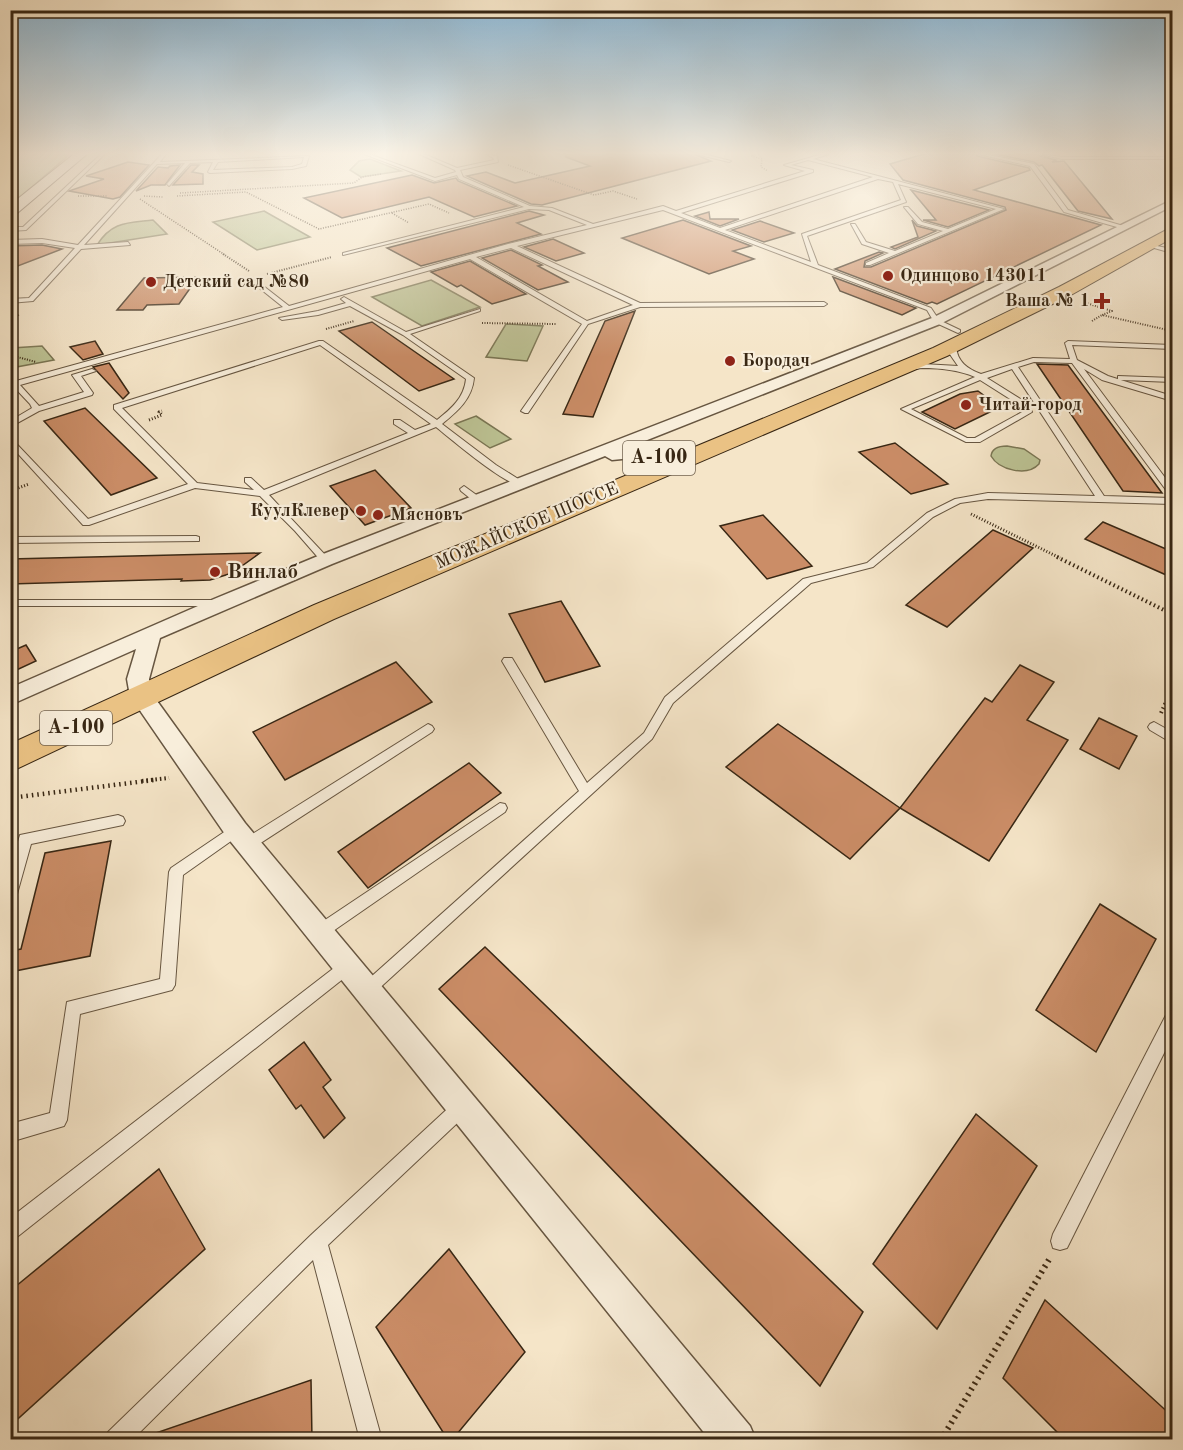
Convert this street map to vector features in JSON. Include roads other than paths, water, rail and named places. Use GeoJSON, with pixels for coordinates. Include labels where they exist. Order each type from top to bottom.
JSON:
{"type":"FeatureCollection","features":[{"type":"Feature","properties":{"kind":"main road","name":"МОЖАЙСКОЕ ШОССЕ"},"geometry":{"type":"LineString","coordinates":[[10,739],[139,688],[902,368],[1173,222]]}},
{"type":"Feature","properties":{"kind":"main road","name":"МОЖАЙСКОЕ ШОССЕ"},"geometry":{"type":"LineString","coordinates":[[10,759],[139,688],[314,599],[955,338],[1065,291],[1173,232]]}},
{"type":"Feature","properties":{"kind":"street"},"geometry":{"type":"LineString","coordinates":[[10,697],[221,603],[325,560],[936,321],[1136,222]]}},
{"type":"Feature","properties":{"kind":"street"},"geometry":{"type":"LineString","coordinates":[[588,457],[676,450]]}},
{"type":"Feature","properties":{"kind":"street"},"geometry":{"type":"LineString","coordinates":[[151,634],[139,688],[242,837],[318,933],[368,989],[464,1105],[736,1440]]}},
{"type":"Feature","properties":{"kind":"lane"},"geometry":{"type":"LineString","coordinates":[[10,241],[32,222]]}},
{"type":"Feature","properties":{"kind":"lane"},"geometry":{"type":"LineString","coordinates":[[10,301],[31,300],[102,222]]}},
{"type":"Feature","properties":{"kind":"lane"},"geometry":{"type":"LineString","coordinates":[[345,254],[472,222]]}},
{"type":"Feature","properties":{"kind":"lane"},"geometry":{"type":"LineString","coordinates":[[582,222],[591,225]]}},
{"type":"Feature","properties":{"kind":"lane"},"geometry":{"type":"LineString","coordinates":[[12,383],[605,222]]}},
{"type":"Feature","properties":{"kind":"lane"},"geometry":{"type":"LineString","coordinates":[[697,222],[929,309],[936,321],[955,338],[953,353],[963,369]]}},
{"type":"Feature","properties":{"kind":"lane"},"geometry":{"type":"LineString","coordinates":[[718,230],[743,222]]}},
{"type":"Feature","properties":{"kind":"lane"},"geometry":{"type":"LineString","coordinates":[[815,265],[804,235],[843,222]]}},
{"type":"Feature","properties":{"kind":"lane"},"geometry":{"type":"LineString","coordinates":[[918,222],[948,231]]}},
{"type":"Feature","properties":{"kind":"lane"},"geometry":{"type":"LineString","coordinates":[[868,264],[970,222]]}},
{"type":"Feature","properties":{"kind":"lane"},"geometry":{"type":"LineString","coordinates":[[1102,222],[1124,228]]}},
{"type":"Feature","properties":{"kind":"lane"},"geometry":{"type":"LineString","coordinates":[[853,225],[864,243],[895,253]]}},
{"type":"Feature","properties":{"kind":"lane"},"geometry":{"type":"LineString","coordinates":[[10,229],[24,229]]}},
{"type":"Feature","properties":{"kind":"lane"},"geometry":{"type":"LineString","coordinates":[[501,240],[639,305]]}},
{"type":"Feature","properties":{"kind":"lane"},"geometry":{"type":"LineString","coordinates":[[10,241],[42,241],[78,247],[128,244]]}},
{"type":"Feature","properties":{"kind":"lane"},"geometry":{"type":"LineString","coordinates":[[1149,245],[1173,251]]}},
{"type":"Feature","properties":{"kind":"lane"},"geometry":{"type":"LineString","coordinates":[[471,257],[585,323]]}},
{"type":"Feature","properties":{"kind":"lane"},"geometry":{"type":"LineString","coordinates":[[255,282],[288,308]]}},
{"type":"Feature","properties":{"kind":"lane"},"geometry":{"type":"LineString","coordinates":[[10,439],[86,523],[194,485],[263,494],[437,424],[465,398],[470,388],[470,378],[405,334],[381,320],[368,316],[339,295]]}},
{"type":"Feature","properties":{"kind":"lane"},"geometry":{"type":"LineString","coordinates":[[10,425],[36,409],[89,393],[76,375],[294,315],[318,313],[351,304]]}},
{"type":"Feature","properties":{"kind":"lane"},"geometry":{"type":"LineString","coordinates":[[525,411],[585,323],[639,305],[824,304]]}},
{"type":"Feature","properties":{"kind":"lane"},"geometry":{"type":"LineString","coordinates":[[405,334],[478,310]]}},
{"type":"Feature","properties":{"kind":"lane"},"geometry":{"type":"LineString","coordinates":[[194,485],[117,407],[321,342],[437,424],[493,467],[520,484]]}},
{"type":"Feature","properties":{"kind":"lane"},"geometry":{"type":"LineString","coordinates":[[1173,347],[1068,343],[1074,361],[1173,492]]}},
{"type":"Feature","properties":{"kind":"lane"},"geometry":{"type":"LineString","coordinates":[[902,368],[923,366],[963,369],[981,377],[1024,405],[1028,412],[977,440],[966,440],[905,409],[981,377],[1033,360],[1074,361],[1105,378],[1173,398]]}},
{"type":"Feature","properties":{"kind":"lane"},"geometry":{"type":"LineString","coordinates":[[1014,366],[1101,499]]}},
{"type":"Feature","properties":{"kind":"lane"},"geometry":{"type":"LineString","coordinates":[[1105,378],[1173,380]]}},
{"type":"Feature","properties":{"kind":"lane"},"geometry":{"type":"LineString","coordinates":[[12,383],[34,403],[36,409]]}},
{"type":"Feature","properties":{"kind":"lane"},"geometry":{"type":"LineString","coordinates":[[396,422],[414,433]]}},
{"type":"Feature","properties":{"kind":"lane"},"geometry":{"type":"LineString","coordinates":[[248,480],[298,529],[325,560]]}},
{"type":"Feature","properties":{"kind":"lane"},"geometry":{"type":"LineString","coordinates":[[464,489],[479,501]]}},
{"type":"Feature","properties":{"kind":"lane"},"geometry":{"type":"LineString","coordinates":[[368,989],[648,736],[669,700],[807,581],[870,565],[930,515],[958,501],[988,495],[1173,501]]}},
{"type":"Feature","properties":{"kind":"lane"},"geometry":{"type":"LineString","coordinates":[[10,540],[196,539]]}},
{"type":"Feature","properties":{"kind":"lane"},"geometry":{"type":"LineString","coordinates":[[10,603],[221,603]]}},
{"type":"Feature","properties":{"kind":"lane"},"geometry":{"type":"LineString","coordinates":[[508,661],[586,792]]}},
{"type":"Feature","properties":{"kind":"lane"},"geometry":{"type":"LineString","coordinates":[[1154,728],[1173,738]]}},
{"type":"Feature","properties":{"kind":"lane"},"geometry":{"type":"LineString","coordinates":[[10,1133],[58,1120],[73,1008],[167,985],[176,872],[242,837],[428,729]]}},
{"type":"Feature","properties":{"kind":"lane"},"geometry":{"type":"LineString","coordinates":[[318,933],[500,808]]}},
{"type":"Feature","properties":{"kind":"lane"},"geometry":{"type":"LineString","coordinates":[[10,894],[25,839],[118,821]]}},
{"type":"Feature","properties":{"kind":"lane"},"geometry":{"type":"LineString","coordinates":[[10,1230],[348,966]]}},
{"type":"Feature","properties":{"kind":"lane"},"geometry":{"type":"LineString","coordinates":[[1060,1242],[1173,1021]]}},
{"type":"Feature","properties":{"kind":"lane"},"geometry":{"type":"LineString","coordinates":[[116,1440],[318,1242],[464,1105]]}},
{"type":"Feature","properties":{"kind":"lane"},"geometry":{"type":"LineString","coordinates":[[318,1242],[371,1440]]}},
{"type":"Feature","properties":{"kind":"place","name":"Одинцово 143011"},"geometry":{"type":"Point","coordinates":[888,276]}},
{"type":"Feature","properties":{"kind":"place","name":"Детский сад №80"},"geometry":{"type":"Point","coordinates":[151,282]}},
{"type":"Feature","properties":{"kind":"place","name":"Ваша № 1"},"geometry":{"type":"Point","coordinates":[1102,301]}},
{"type":"Feature","properties":{"kind":"place","name":"Бородач"},"geometry":{"type":"Point","coordinates":[730,361]}},
{"type":"Feature","properties":{"kind":"place","name":"Читай-город"},"geometry":{"type":"Point","coordinates":[966,405]}},
{"type":"Feature","properties":{"kind":"place","name":"КуулКлевер"},"geometry":{"type":"Point","coordinates":[361,511]}},
{"type":"Feature","properties":{"kind":"place","name":"Мясновъ"},"geometry":{"type":"Point","coordinates":[378,515]}},
{"type":"Feature","properties":{"kind":"place","name":"Винлаб"},"geometry":{"type":"Point","coordinates":[215,572]}}]}
